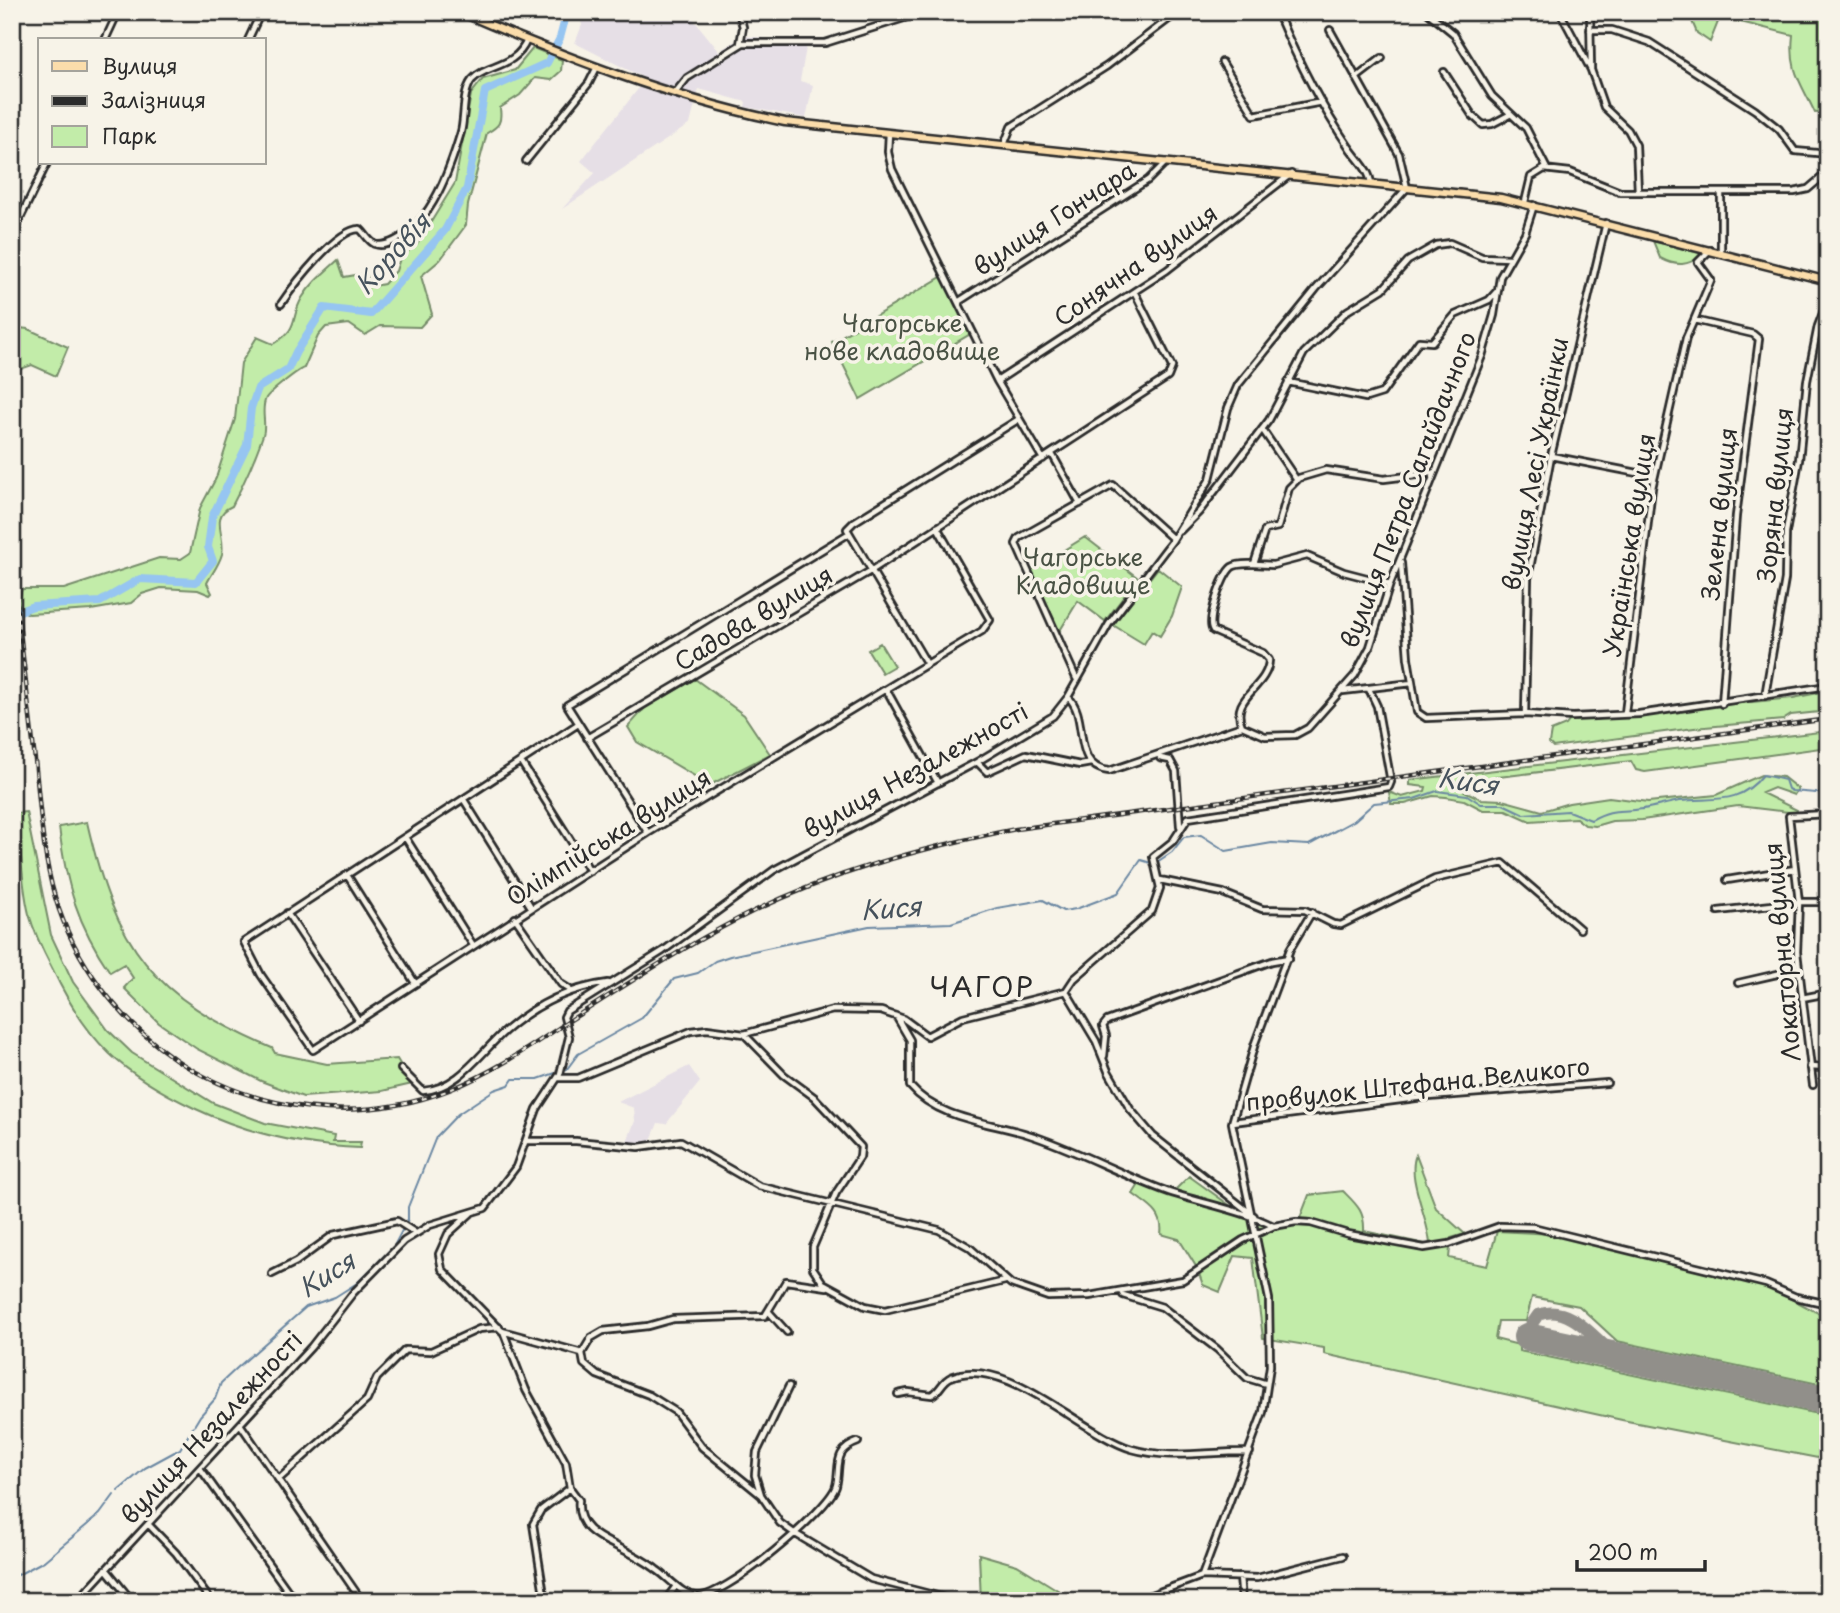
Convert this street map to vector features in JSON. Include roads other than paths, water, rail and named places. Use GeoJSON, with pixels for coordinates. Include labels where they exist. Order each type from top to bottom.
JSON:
{"type":"FeatureCollection","features":[{"type":"Feature","properties":{"kind":"main road"},"geometry":{"type":"LineString","coordinates":[[460,12],[597,67],[675,94],[785,122],[1291,174],[1525,202],[1828,281]]}},
{"type":"Feature","properties":{"kind":"street"},"geometry":{"type":"LineString","coordinates":[[106,38],[118,12]]}},
{"type":"Feature","properties":{"kind":"street"},"geometry":{"type":"LineString","coordinates":[[249,38],[261,12]]}},
{"type":"Feature","properties":{"kind":"street"},"geometry":{"type":"LineString","coordinates":[[739,12],[743,25],[740,44]]}},
{"type":"Feature","properties":{"kind":"street"},"geometry":{"type":"LineString","coordinates":[[675,94],[687,78],[740,44],[825,43],[923,12]]}},
{"type":"Feature","properties":{"kind":"street"},"geometry":{"type":"LineString","coordinates":[[1004,145],[1011,127],[1107,66],[1178,12]]}},
{"type":"Feature","properties":{"kind":"street"},"geometry":{"type":"LineString","coordinates":[[1277,12],[1287,37],[1322,102],[1369,175],[1371,184]]}},
{"type":"Feature","properties":{"kind":"street"},"geometry":{"type":"LineString","coordinates":[[1427,12],[1453,33],[1483,84],[1527,130],[1547,169]]}},
{"type":"Feature","properties":{"kind":"street"},"geometry":{"type":"LineString","coordinates":[[1560,12],[1591,70],[1604,107],[1627,129],[1636,145],[1638,192]]}},
{"type":"Feature","properties":{"kind":"street"},"geometry":{"type":"LineString","coordinates":[[1590,12],[1591,70]]}},
{"type":"Feature","properties":{"kind":"street"},"geometry":{"type":"LineString","coordinates":[[1330,30],[1399,154],[1407,188]]}},
{"type":"Feature","properties":{"kind":"street"},"geometry":{"type":"LineString","coordinates":[[1590,30],[1612,30],[1645,40],[1755,110],[1779,129],[1796,152],[1828,154]]}},
{"type":"Feature","properties":{"kind":"street"},"geometry":{"type":"LineString","coordinates":[[281,304],[316,260],[352,229],[360,229],[372,242],[381,245],[400,238],[415,226],[438,194],[461,132],[470,85],[477,76],[515,57],[527,40]]}},
{"type":"Feature","properties":{"kind":"street"},"geometry":{"type":"LineString","coordinates":[[1356,78],[1382,58]]}},
{"type":"Feature","properties":{"kind":"street"},"geometry":{"type":"LineString","coordinates":[[1222,62],[1254,115],[1322,102]]}},
{"type":"Feature","properties":{"kind":"street"},"geometry":{"type":"LineString","coordinates":[[526,161],[566,114],[597,67]]}},
{"type":"Feature","properties":{"kind":"street"},"geometry":{"type":"LineString","coordinates":[[1444,72],[1472,115],[1483,125],[1492,124],[1511,114]]}},
{"type":"Feature","properties":{"kind":"street"},"geometry":{"type":"LineString","coordinates":[[889,133],[890,164],[997,380],[1043,459]]}},
{"type":"Feature","properties":{"kind":"street","name":"вулиця Гончара"},"geometry":{"type":"LineString","coordinates":[[958,302],[1148,180],[1167,162]]}},
{"type":"Feature","properties":{"kind":"street"},"geometry":{"type":"LineString","coordinates":[[12,235],[47,164]]}},
{"type":"Feature","properties":{"kind":"street"},"geometry":{"type":"LineString","coordinates":[[1525,202],[1531,177],[1547,169],[1574,173],[1617,192],[1800,191],[1828,172]]}},
{"type":"Feature","properties":{"kind":"street","name":"Сонячна вулиця"},"geometry":{"type":"LineString","coordinates":[[997,380],[1135,293],[1203,244],[1291,174]]}},
{"type":"Feature","properties":{"kind":"street","name":"вулиця Незалежності"},"geometry":{"type":"LineString","coordinates":[[76,1601],[319,1338],[353,1293],[414,1232],[487,1206],[495,1198],[516,1167],[538,1105],[559,1076],[568,1034],[564,1017],[567,1011],[663,951],[774,870],[977,762],[1053,716],[1068,697],[1076,678],[1109,624],[1174,537],[1210,479],[1228,408],[1238,385],[1315,289],[1407,188]]}},
{"type":"Feature","properties":{"kind":"street"},"geometry":{"type":"LineString","coordinates":[[1721,192],[1721,253]]}},
{"type":"Feature","properties":{"kind":"street","name":"вулиця Петра Сагайдачного"},"geometry":{"type":"LineString","coordinates":[[1242,726],[1265,736],[1295,735],[1308,728],[1342,691],[1370,648],[1390,584],[1482,356],[1494,315],[1500,276],[1525,233],[1534,205]]}},
{"type":"Feature","properties":{"kind":"street","name":"вулиця Лесі Українки"},"geometry":{"type":"LineString","coordinates":[[1525,714],[1527,589],[1551,456],[1606,223]]}},
{"type":"Feature","properties":{"kind":"street"},"geometry":{"type":"LineString","coordinates":[[1076,678],[1067,664],[1016,544],[1019,538],[1113,485],[1174,537],[1197,514],[1262,429],[1304,353],[1347,312],[1383,289],[1420,253],[1450,243],[1482,257],[1510,258]]}},
{"type":"Feature","properties":{"kind":"street","name":"Українська вулиця"},"geometry":{"type":"LineString","coordinates":[[1625,713],[1654,476],[1686,338],[1711,279],[1698,262],[1710,250]]}},
{"type":"Feature","properties":{"kind":"street"},"geometry":{"type":"LineString","coordinates":[[1288,382],[1366,398],[1382,393],[1419,341],[1432,342],[1455,315],[1489,300],[1497,291]]}},
{"type":"Feature","properties":{"kind":"street","name":"Садова вулиця"},"geometry":{"type":"LineString","coordinates":[[587,738],[872,570],[1172,373],[1171,364],[1135,293]]}},
{"type":"Feature","properties":{"kind":"street","name":"Зоряна вулиця"},"geometry":{"type":"LineString","coordinates":[[1765,696],[1785,579],[1786,537],[1799,460],[1805,392],[1815,335],[1828,300]]}},
{"type":"Feature","properties":{"kind":"street","name":"Зелена вулиця"},"geometry":{"type":"LineString","coordinates":[[1694,320],[1752,334],[1758,337],[1759,344],[1736,516],[1722,704]]}},
{"type":"Feature","properties":{"kind":"street"},"geometry":{"type":"LineString","coordinates":[[927,664],[847,529],[854,522],[1019,419]]}},
{"type":"Feature","properties":{"kind":"street"},"geometry":{"type":"LineString","coordinates":[[1262,429],[1296,479]]}},
{"type":"Feature","properties":{"kind":"street"},"geometry":{"type":"LineString","coordinates":[[1052,454],[1080,504]]}},
{"type":"Feature","properties":{"kind":"street"},"geometry":{"type":"LineString","coordinates":[[1551,456],[1654,476]]}},
{"type":"Feature","properties":{"kind":"street"},"geometry":{"type":"LineString","coordinates":[[1254,564],[1264,531],[1278,527],[1288,493],[1296,479],[1326,470],[1384,478],[1433,473]]}},
{"type":"Feature","properties":{"kind":"street","name":"Олімпійська вулиця"},"geometry":{"type":"LineString","coordinates":[[287,913],[244,943],[282,1008],[315,1051],[473,945],[648,833],[985,629],[990,620],[937,527]]}},
{"type":"Feature","properties":{"kind":"street"},"geometry":{"type":"LineString","coordinates":[[648,833],[567,705],[848,534]]}},
{"type":"Feature","properties":{"kind":"street"},"geometry":{"type":"LineString","coordinates":[[1068,697],[1075,706],[1082,745],[1091,763],[1101,770],[1109,771],[1156,758],[1242,726],[1239,719],[1243,702],[1264,680],[1269,660],[1263,653],[1213,631],[1209,622],[1228,571],[1237,565],[1271,565],[1307,556],[1342,572],[1390,584]]}},
{"type":"Feature","properties":{"kind":"street"},"geometry":{"type":"LineString","coordinates":[[1401,559],[1408,658],[1417,712],[1426,718],[1525,714],[1573,718],[1638,714],[1659,709],[1722,704],[1828,686]]}},
{"type":"Feature","properties":{"kind":"street"},"geometry":{"type":"LineString","coordinates":[[1342,691],[1412,683]]}},
{"type":"Feature","properties":{"kind":"street"},"geometry":{"type":"LineString","coordinates":[[886,689],[938,783]]}},
{"type":"Feature","properties":{"kind":"street"},"geometry":{"type":"LineString","coordinates":[[559,1076],[578,1078],[694,1030],[744,1034],[833,1010],[867,1009],[895,1015],[927,1036],[963,1017],[1066,991],[1074,979],[1149,915],[1158,898],[1160,880],[1153,859],[1156,853],[1173,841],[1180,826],[1192,816],[1389,788],[1391,782],[1381,723],[1369,689]]}},
{"type":"Feature","properties":{"kind":"street"},"geometry":{"type":"LineString","coordinates":[[359,1021],[287,913],[578,724]]}},
{"type":"Feature","properties":{"kind":"street"},"geometry":{"type":"LineString","coordinates":[[977,762],[987,772],[1026,754],[1080,765],[1091,763]]}},
{"type":"Feature","properties":{"kind":"street"},"geometry":{"type":"LineString","coordinates":[[1156,758],[1168,759],[1176,768],[1180,826]]}},
{"type":"Feature","properties":{"kind":"street"},"geometry":{"type":"LineString","coordinates":[[521,762],[590,870]]}},
{"type":"Feature","properties":{"kind":"street"},"geometry":{"type":"LineString","coordinates":[[464,800],[531,908]]}},
{"type":"Feature","properties":{"kind":"street","name":"Локаторна вулиця"},"geometry":{"type":"LineString","coordinates":[[1813,1085],[1799,969],[1799,902],[1789,816],[1828,814]]}},
{"type":"Feature","properties":{"kind":"street"},"geometry":{"type":"LineString","coordinates":[[405,837],[473,945]]}},
{"type":"Feature","properties":{"kind":"street"},"geometry":{"type":"LineString","coordinates":[[1160,880],[1223,893],[1260,909],[1312,912],[1333,924],[1345,925],[1435,879],[1503,863],[1580,929]]}},
{"type":"Feature","properties":{"kind":"street"},"geometry":{"type":"LineString","coordinates":[[1727,880],[1795,869]]}},
{"type":"Feature","properties":{"kind":"street"},"geometry":{"type":"LineString","coordinates":[[347,875],[415,983]]}},
{"type":"Feature","properties":{"kind":"street"},"geometry":{"type":"LineString","coordinates":[[1718,911],[1799,902],[1828,902]]}},
{"type":"Feature","properties":{"kind":"street"},"geometry":{"type":"LineString","coordinates":[[1202,1576],[1263,1412],[1271,1344],[1269,1299],[1254,1216],[1232,1123],[1255,1043],[1295,940],[1312,912]]}},
{"type":"Feature","properties":{"kind":"street"},"geometry":{"type":"LineString","coordinates":[[515,918],[561,984],[570,990]]}},
{"type":"Feature","properties":{"kind":"street"},"geometry":{"type":"LineString","coordinates":[[1105,1060],[1106,1035],[1103,1026],[1107,1021],[1272,961],[1289,958]]}},
{"type":"Feature","properties":{"kind":"street"},"geometry":{"type":"LineString","coordinates":[[1738,983],[1799,969]]}},
{"type":"Feature","properties":{"kind":"street"},"geometry":{"type":"LineString","coordinates":[[401,1069],[424,1091],[445,1084],[468,1069],[510,1027],[570,990],[612,983]]}},
{"type":"Feature","properties":{"kind":"street"},"geometry":{"type":"LineString","coordinates":[[1066,991],[1130,1109],[1153,1136],[1254,1216],[1274,1226]]}},
{"type":"Feature","properties":{"kind":"street"},"geometry":{"type":"LineString","coordinates":[[1802,998],[1828,993]]}},
{"type":"Feature","properties":{"kind":"street"},"geometry":{"type":"LineString","coordinates":[[895,1015],[910,1040],[910,1086],[933,1105],[964,1118],[1028,1134],[1164,1190],[1237,1214],[1254,1216]]}},
{"type":"Feature","properties":{"kind":"street"},"geometry":{"type":"LineString","coordinates":[[744,1034],[790,1080],[814,1097],[860,1145],[860,1157],[831,1204],[811,1257],[815,1273],[830,1288]]}},
{"type":"Feature","properties":{"kind":"street"},"geometry":{"type":"LineString","coordinates":[[1810,1067],[1828,1068]]}},
{"type":"Feature","properties":{"kind":"street","name":"провулок Штефана Великого"},"geometry":{"type":"LineString","coordinates":[[1232,1123],[1390,1101],[1607,1083]]}},
{"type":"Feature","properties":{"kind":"street"},"geometry":{"type":"LineString","coordinates":[[527,1141],[576,1140],[644,1147],[678,1141],[703,1152],[752,1184],[943,1231],[969,1247],[1006,1281],[1048,1297],[1090,1296],[1187,1279],[1243,1240],[1274,1226],[1308,1222],[1348,1234],[1429,1248],[1454,1243],[1500,1226],[1528,1226],[1766,1284],[1796,1297],[1828,1304]]}},
{"type":"Feature","properties":{"kind":"street"},"geometry":{"type":"LineString","coordinates":[[476,1210],[449,1234],[439,1255],[442,1269],[500,1329],[526,1390],[565,1461],[570,1488],[579,1500],[578,1515],[591,1532],[655,1568],[676,1586],[694,1596],[718,1592],[739,1579],[794,1533],[835,1488],[838,1460],[849,1446],[858,1442]]}},
{"type":"Feature","properties":{"kind":"street"},"geometry":{"type":"LineString","coordinates":[[272,1274],[296,1262],[333,1235],[393,1221],[405,1224],[414,1232]]}},
{"type":"Feature","properties":{"kind":"street"},"geometry":{"type":"LineString","coordinates":[[957,1601],[871,1578],[794,1533],[780,1522],[761,1495],[702,1447],[676,1412],[649,1395],[597,1375],[584,1364],[582,1353],[593,1336],[603,1331],[648,1326],[673,1319],[755,1317],[769,1312],[780,1286],[786,1281],[830,1288],[870,1308],[885,1310],[1006,1281]]}},
{"type":"Feature","properties":{"kind":"street"},"geometry":{"type":"LineString","coordinates":[[1120,1290],[1123,1295],[1162,1307],[1217,1349],[1247,1378],[1267,1384]]}},
{"type":"Feature","properties":{"kind":"street"},"geometry":{"type":"LineString","coordinates":[[769,1312],[786,1332]]}},
{"type":"Feature","properties":{"kind":"street"},"geometry":{"type":"LineString","coordinates":[[279,1479],[367,1400],[377,1378],[405,1350],[431,1350],[479,1329],[500,1329],[582,1353]]}},
{"type":"Feature","properties":{"kind":"street"},"geometry":{"type":"LineString","coordinates":[[898,1394],[908,1392],[934,1395],[948,1379],[957,1376],[995,1377],[1032,1392],[1132,1449],[1165,1455],[1207,1451],[1250,1452]]}},
{"type":"Feature","properties":{"kind":"street"},"geometry":{"type":"LineString","coordinates":[[761,1495],[755,1475],[756,1454],[789,1386]]}},
{"type":"Feature","properties":{"kind":"street"},"geometry":{"type":"LineString","coordinates":[[240,1424],[362,1601]]}},
{"type":"Feature","properties":{"kind":"street"},"geometry":{"type":"LineString","coordinates":[[200,1468],[295,1601]]}},
{"type":"Feature","properties":{"kind":"street"},"geometry":{"type":"LineString","coordinates":[[545,1601],[533,1524],[543,1508],[570,1488]]}},
{"type":"Feature","properties":{"kind":"street"},"geometry":{"type":"LineString","coordinates":[[148,1524],[176,1553],[211,1601]]}},
{"type":"Feature","properties":{"kind":"street"},"geometry":{"type":"LineString","coordinates":[[1136,1601],[1202,1576],[1258,1578],[1343,1556]]}},
{"type":"Feature","properties":{"kind":"street"},"geometry":{"type":"LineString","coordinates":[[106,1569],[132,1601]]}},
{"type":"Feature","properties":{"kind":"street"},"geometry":{"type":"LineString","coordinates":[[1240,1577],[1242,1601]]}},
{"type":"Feature","properties":{"kind":"street"},"geometry":{"type":"LineString","coordinates":[[665,1601],[676,1586]]}},
{"type":"Feature","properties":{"kind":"waterway","name":"Коровія"},"geometry":{"type":"LineString","coordinates":[[12,614],[33,606],[100,602],[140,579],[196,582],[213,561],[208,547],[212,517],[247,445],[251,408],[258,388],[288,369],[324,308],[371,314],[445,230],[467,188],[485,91],[547,63],[560,38],[567,12]]}},
{"type":"Feature","properties":{"kind":"waterway","name":"Кися"},"geometry":{"type":"LineString","coordinates":[[1157,862],[1172,852],[1184,837],[1201,835],[1226,851],[1272,843],[1309,845],[1355,820],[1374,803],[1414,799],[1437,791],[1467,795],[1481,804],[1503,804],[1524,814],[1568,811],[1591,820],[1612,812],[1680,801],[1735,796],[1754,785],[1763,775],[1785,780],[1788,789],[1792,791],[1828,794]]}},
{"type":"Feature","properties":{"kind":"waterway","name":"Кися"},"geometry":{"type":"LineString","coordinates":[[118,1491],[145,1468],[180,1449],[200,1416],[215,1399],[221,1383],[237,1368],[306,1307],[335,1297],[357,1283],[394,1246],[408,1219],[408,1207],[436,1137],[458,1114],[494,1090],[509,1085],[513,1079],[538,1079],[567,1069],[578,1054],[642,1018],[674,979],[698,973],[715,961],[730,956],[869,926],[951,923],[997,908],[1043,900],[1063,911],[1076,909],[1118,893],[1141,860],[1151,863]]}},
{"type":"Feature","properties":{"kind":"waterway","name":"Кися"},"geometry":{"type":"LineString","coordinates":[[12,1578],[44,1561],[100,1514],[114,1495]]}},
{"type":"Feature","properties":{"kind":"railway"},"geometry":{"type":"LineString","coordinates":[[12,563],[44,846],[55,897],[74,944],[87,967],[118,1008],[136,1027],[175,1059],[206,1077],[239,1091],[308,1108],[344,1110],[380,1107],[415,1101],[449,1090],[510,1059],[652,968],[738,919],[839,876],[944,845],[1016,829],[1828,719]]}},
{"type":"Feature","properties":{"kind":"district","name":"ЧАГОР"},"geometry":{"type":"Point","coordinates":[982,987]}},
{"type":"Feature","properties":{"kind":"park label","name":"Чагорське нове кладовище"},"geometry":{"type":"Point","coordinates":[902,338]}},
{"type":"Feature","properties":{"kind":"park label","name":"Чагорське Кладовище"},"geometry":{"type":"Point","coordinates":[1083,572]}}]}
